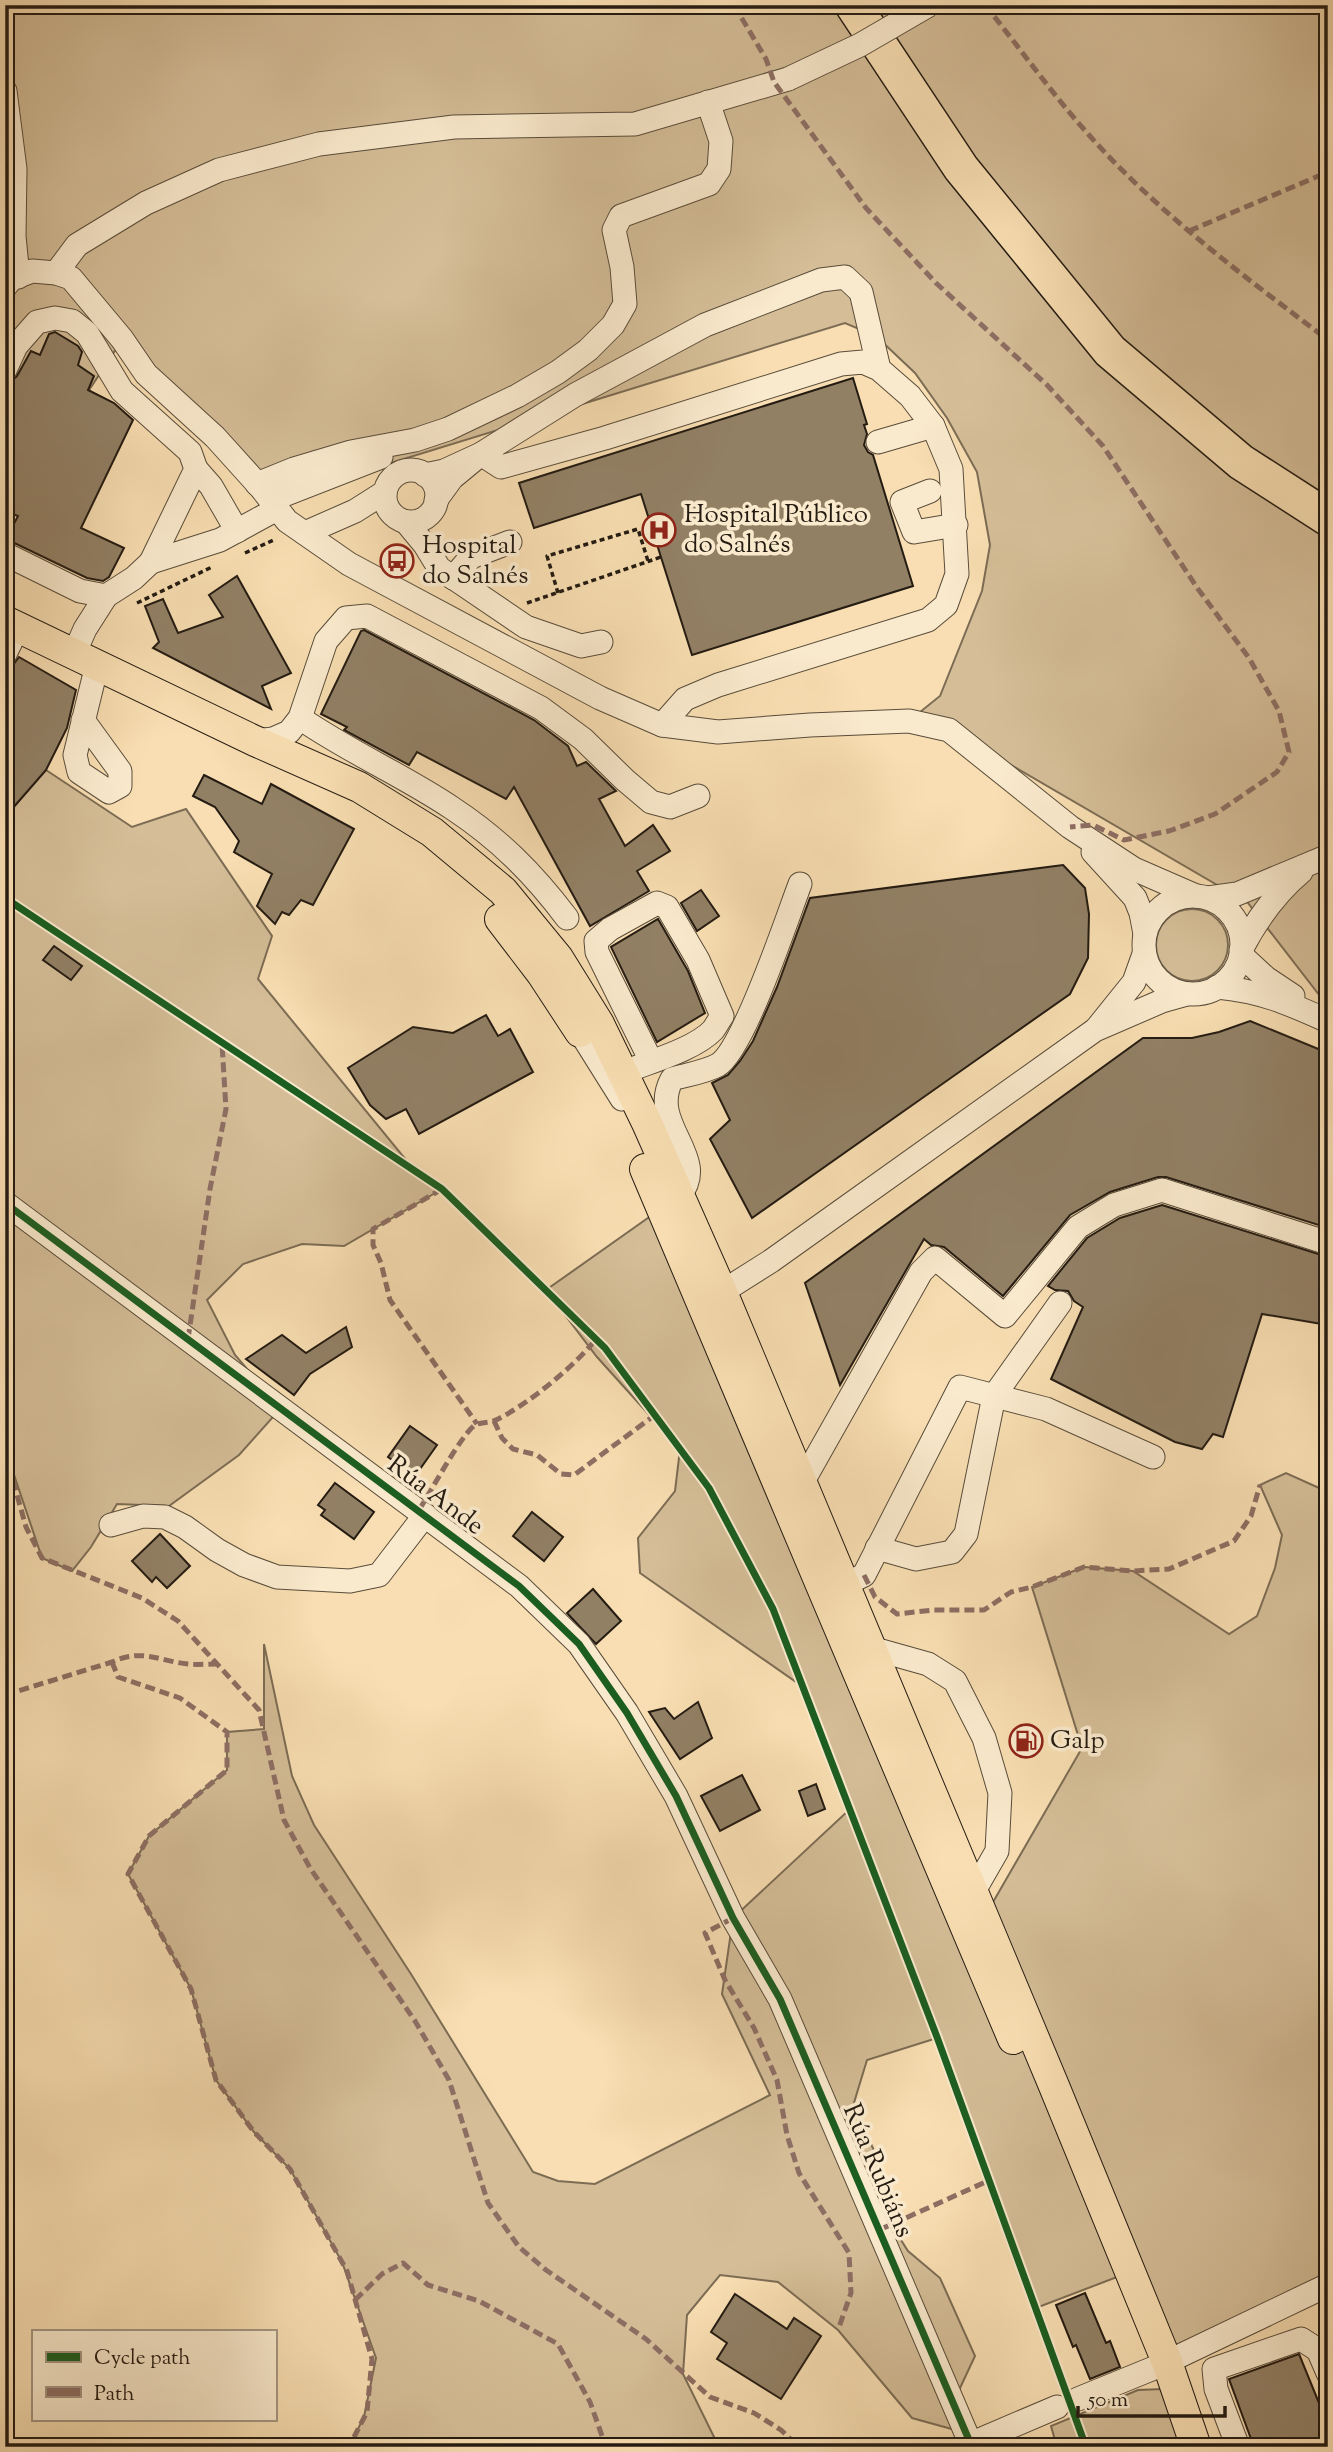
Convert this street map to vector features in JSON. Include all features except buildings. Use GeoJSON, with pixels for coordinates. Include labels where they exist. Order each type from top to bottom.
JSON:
{"type":"FeatureCollection","features":[{"type":"Feature","properties":{"kind":"highway"},"geometry":{"type":"LineString","coordinates":[[853,5],[961,168],[1110,351],[1241,462],[1328,519]]}},
{"type":"Feature","properties":{"kind":"main road"},"geometry":{"type":"LineString","coordinates":[[11,624],[255,741],[359,787],[432,832],[503,891],[558,958],[599,1024],[722,1292],[788,1479],[844,1585],[974,1891],[1161,2365],[1190,2447]]}},
{"type":"Feature","properties":{"kind":"main road"},"geometry":{"type":"LineString","coordinates":[[255,741],[353,797],[424,846],[453,871],[490,905],[542,974],[580,1032],[629,1131],[788,1479],[1196,2447]]}},
{"type":"Feature","properties":{"kind":"street"},"geometry":{"type":"LineString","coordinates":[[56,273],[77,245],[146,203],[219,170],[319,144],[454,127],[635,124],[788,79],[860,45],[929,5]]}},
{"type":"Feature","properties":{"kind":"street"},"geometry":{"type":"LineString","coordinates":[[5,91],[15,169],[11,282]]}},
{"type":"Feature","properties":{"kind":"street"},"geometry":{"type":"LineString","coordinates":[[151,562],[220,540],[237,531],[268,498],[385,456],[415,440],[448,429],[517,396],[558,372],[588,350],[612,325],[625,304],[622,267],[614,230],[621,216],[709,184],[719,169],[720,141],[708,102]]}},
{"type":"Feature","properties":{"kind":"street"},"geometry":{"type":"LineString","coordinates":[[11,282],[32,271],[56,273],[71,278],[122,339],[146,374],[215,437],[287,521],[338,556],[600,698],[662,725],[718,732],[810,724],[909,721],[949,730],[1070,827],[1134,869],[1223,906],[1234,918],[1240,933],[1241,953],[1266,978],[1328,1020]]}},
{"type":"Feature","properties":{"kind":"street"},"geometry":{"type":"LineString","coordinates":[[305,533],[355,511],[385,492],[393,477],[400,473],[409,470],[425,475],[444,471],[481,454],[575,395],[705,325],[821,281],[845,277],[860,292],[879,369]]}},
{"type":"Feature","properties":{"kind":"street"},"geometry":{"type":"LineString","coordinates":[[5,370],[16,346],[37,322],[55,318],[72,321],[87,333],[122,391],[190,452],[197,469],[211,486],[237,531]]}},
{"type":"Feature","properties":{"kind":"street"},"geometry":{"type":"LineString","coordinates":[[481,454],[501,467],[606,438],[841,364],[863,362],[879,369],[910,396],[933,426],[951,469],[956,524],[957,574],[946,605],[928,620],[718,685],[685,699],[662,725]]}},
{"type":"Feature","properties":{"kind":"street"},"geometry":{"type":"LineString","coordinates":[[878,442],[933,426]]}},
{"type":"Feature","properties":{"kind":"street"},"geometry":{"type":"LineString","coordinates":[[338,556],[345,526],[365,514],[416,513],[481,454]]}},
{"type":"Feature","properties":{"kind":"street"},"geometry":{"type":"LineString","coordinates":[[83,720],[85,629],[106,596],[134,578],[151,562],[197,469]]}},
{"type":"Feature","properties":{"kind":"street"},"geometry":{"type":"LineString","coordinates":[[416,513],[435,486],[425,475]]}},
{"type":"Feature","properties":{"kind":"street"},"geometry":{"type":"LineString","coordinates":[[929,491],[902,502],[914,532],[956,524]]}},
{"type":"Feature","properties":{"kind":"street"},"geometry":{"type":"LineString","coordinates":[[385,492],[388,508],[416,513]]}},
{"type":"Feature","properties":{"kind":"street"},"geometry":{"type":"LineString","coordinates":[[416,513],[425,545],[439,568],[453,578],[526,627],[581,646],[601,642]]}},
{"type":"Feature","properties":{"kind":"street"},"geometry":{"type":"LineString","coordinates":[[453,578],[471,557],[510,542]]}},
{"type":"Feature","properties":{"kind":"street"},"geometry":{"type":"LineString","coordinates":[[5,554],[80,591],[106,596]]}},
{"type":"Feature","properties":{"kind":"street"},"geometry":{"type":"LineString","coordinates":[[255,741],[273,739],[289,732],[300,718],[326,641],[346,618],[367,616],[541,708],[583,739],[651,802],[670,807],[698,796]]}},
{"type":"Feature","properties":{"kind":"street"},"geometry":{"type":"LineString","coordinates":[[5,654],[11,624]]}},
{"type":"Feature","properties":{"kind":"street"},"geometry":{"type":"LineString","coordinates":[[300,718],[336,743],[398,775],[452,808],[499,843],[537,878],[567,918]]}},
{"type":"Feature","properties":{"kind":"street"},"geometry":{"type":"LineString","coordinates":[[1070,827],[1135,898],[1141,913],[1144,944],[1155,976],[1164,985],[1197,994],[1217,988],[1240,989],[1276,997],[1328,1020]]}},
{"type":"Feature","properties":{"kind":"street"},"geometry":{"type":"LineString","coordinates":[[1095,1030],[1134,982],[1149,921],[1158,910],[1182,897],[1237,894],[1320,860]]}},
{"type":"Feature","properties":{"kind":"street"},"geometry":{"type":"LineString","coordinates":[[1217,988],[1236,968],[1241,953],[1262,916],[1290,881],[1320,860]]}},
{"type":"Feature","properties":{"kind":"street"},"geometry":{"type":"LineString","coordinates":[[679,1195],[686,1187],[691,1169],[666,1114],[665,1091],[672,1079],[718,1065],[731,1052],[754,1005],[800,884]]}},
{"type":"Feature","properties":{"kind":"street"},"geometry":{"type":"LineString","coordinates":[[622,1073],[651,1061],[694,1043],[713,1030],[722,1016],[698,960],[667,907],[657,903],[610,929],[596,941],[597,953],[651,1061]]}},
{"type":"Feature","properties":{"kind":"street"},"geometry":{"type":"LineString","coordinates":[[580,1032],[639,1127],[704,1280],[722,1292],[771,1261],[1095,1030],[1187,993]]}},
{"type":"Feature","properties":{"kind":"street"},"geometry":{"type":"LineString","coordinates":[[788,1479],[921,1272],[935,1258],[1004,1315],[1078,1227],[1114,1205],[1162,1190],[1328,1243]]}},
{"type":"Feature","properties":{"kind":"street","name":"Rúa Ande"},"geometry":{"type":"LineString","coordinates":[[5,1203],[519,1586],[579,1644],[627,1713],[676,1796],[733,1918]]}},
{"type":"Feature","properties":{"kind":"street"},"geometry":{"type":"LineString","coordinates":[[877,1548],[916,1559],[952,1552],[966,1534],[994,1396],[1060,1303]]}},
{"type":"Feature","properties":{"kind":"street"},"geometry":{"type":"LineString","coordinates":[[844,1585],[864,1575],[960,1387],[1045,1409],[1153,1457]]}},
{"type":"Feature","properties":{"kind":"street","name":"Rúa Ande"},"geometry":{"type":"LineString","coordinates":[[111,1525],[143,1516],[165,1517],[235,1560],[277,1577],[350,1581],[379,1575],[425,1515]]}},
{"type":"Feature","properties":{"kind":"street"},"geometry":{"type":"LineString","coordinates":[[871,1648],[928,1664],[956,1681],[984,1738],[1000,1793],[997,1851],[974,1891]]}},
{"type":"Feature","properties":{"kind":"street","name":"Rúa Rubiáns"},"geometry":{"type":"LineString","coordinates":[[733,1918],[780,1999],[971,2445],[1161,2365],[1328,2285]]}},
{"type":"Feature","properties":{"kind":"street"},"geometry":{"type":"LineString","coordinates":[[1258,2318],[1273,2348]]}},
{"type":"Feature","properties":{"kind":"street"},"geometry":{"type":"LineString","coordinates":[[1238,2447],[1216,2389],[1214,2369],[1301,2339],[1318,2350],[1328,2373]]}},
{"type":"Feature","properties":{"kind":"path"},"geometry":{"type":"LineString","coordinates":[[558,593],[547,556],[638,529],[648,561]]}},
{"type":"Feature","properties":{"kind":"shaded area"},"geometry":{"type":"Polygon","coordinates":[[[5,5],[1328,5],[1328,1002],[1323,1000],[1248,903],[920,712],[940,696],[982,591],[990,545],[977,472],[947,418],[915,373],[876,336],[845,323],[290,494],[285,498],[122,340],[5,518],[5,5]]]}},
{"type":"Feature","properties":{"kind":"shaded area"},"geometry":{"type":"Polygon","coordinates":[[[46,770],[132,827],[186,809],[272,936],[258,979],[415,1171],[442,1189],[344,1246],[302,1244],[243,1264],[207,1300],[235,1355],[281,1408],[239,1455],[169,1506],[117,1504],[91,1547],[72,1571],[42,1558],[5,1448],[5,817],[46,770]]]}},
{"type":"Feature","properties":{"kind":"shaded area"},"geometry":{"type":"Polygon","coordinates":[[[1192,909],[1212,915],[1222,925],[1228,945],[1222,965],[1212,975],[1192,981],[1172,975],[1162,965],[1156,945],[1162,925],[1172,915],[1192,909]]]}},
{"type":"Feature","properties":{"kind":"shaded area"},"geometry":{"type":"Polygon","coordinates":[[[679,1196],[985,1916],[1082,1748],[1032,1587],[1084,1567],[1133,1571],[1229,1634],[1257,1616],[1275,1568],[1282,1535],[1260,1485],[1286,1473],[1328,1492],[1328,2284],[1167,2362],[1130,2272],[1036,2308],[937,2038],[867,2060],[853,2106],[879,2161],[873,2196],[908,2251],[940,2278],[975,2356],[953,2403],[966,2433],[912,2418],[838,2330],[778,2282],[720,2275],[687,2315],[683,2374],[719,2447],[344,2447],[354,2437],[364,2417],[376,2358],[342,2262],[290,2169],[254,2132],[216,2080],[191,1989],[128,1874],[149,1836],[227,1770],[227,1732],[264,1729],[264,1644],[292,1776],[314,1825],[411,1974],[533,2172],[558,2181],[595,2184],[770,2095],[722,1994],[733,1918],[849,1810],[803,1687],[640,1573],[638,1538],[675,1491],[680,1449],[597,1357],[546,1290],[679,1196]]]}},
{"type":"Feature","properties":{"kind":"shaded area"},"geometry":{"type":"Polygon","coordinates":[[[1163,2389],[1196,2447],[1057,2447],[1051,2426],[1138,2390],[1163,2389]]]}},
{"type":"Feature","properties":{"kind":"marked path"},"geometry":{"type":"LineString","coordinates":[[734,5],[766,59],[774,82],[866,208],[936,283],[1047,385],[1103,446],[1198,589],[1249,658],[1279,711],[1289,752],[1277,772],[1215,814],[1169,831],[1124,840],[1093,825],[1070,827]]}},
{"type":"Feature","properties":{"kind":"marked path"},"geometry":{"type":"LineString","coordinates":[[985,5],[1075,119],[1116,164],[1203,243],[1328,340]]}},
{"type":"Feature","properties":{"kind":"marked path"},"geometry":{"type":"LineString","coordinates":[[1189,231],[1328,172]]}},
{"type":"Feature","properties":{"kind":"marked path"},"geometry":{"type":"LineString","coordinates":[[188,1339],[210,1189],[226,1109],[222,1044]]}},
{"type":"Feature","properties":{"kind":"marked path"},"geometry":{"type":"LineString","coordinates":[[442,1189],[373,1229],[373,1245],[381,1263],[390,1300],[477,1424]]}},
{"type":"Feature","properties":{"kind":"marked path"},"geometry":{"type":"LineString","coordinates":[[419,1510],[454,1452],[475,1425],[496,1420],[536,1395],[576,1361],[596,1339]]}},
{"type":"Feature","properties":{"kind":"marked path"},"geometry":{"type":"LineString","coordinates":[[494,1421],[502,1438],[513,1449],[537,1455],[561,1474],[574,1475],[655,1415]]}},
{"type":"Feature","properties":{"kind":"marked path"},"geometry":{"type":"LineString","coordinates":[[5,1452],[26,1527],[42,1558],[142,1598],[178,1621],[259,1710],[284,1820],[310,1868],[415,2021],[449,2080],[488,2203],[519,2247],[546,2270],[646,2339],[710,2397],[754,2413],[781,2430],[799,2447]]}},
{"type":"Feature","properties":{"kind":"marked path"},"geometry":{"type":"LineString","coordinates":[[864,1575],[875,1597],[897,1614],[934,1610],[984,1610],[1011,1592],[1084,1567],[1133,1571],[1169,1569],[1234,1541],[1251,1516],[1260,1485]]}},
{"type":"Feature","properties":{"kind":"marked path"},"geometry":{"type":"LineString","coordinates":[[5,1695],[132,1656],[188,1664],[216,1664]]}},
{"type":"Feature","properties":{"kind":"marked path"},"geometry":{"type":"LineString","coordinates":[[112,1662],[118,1677],[180,1698],[227,1732],[227,1770],[149,1836],[128,1874],[191,1989],[216,2080],[254,2132],[290,2169],[347,2271],[372,2359],[367,2412],[354,2437],[344,2447]]}},
{"type":"Feature","properties":{"kind":"marked path"},"geometry":{"type":"LineString","coordinates":[[733,1918],[705,1933],[725,1980],[754,2028],[777,2080],[787,2135],[799,2173],[849,2253],[851,2293],[838,2330]]}},
{"type":"Feature","properties":{"kind":"marked path"},"geometry":{"type":"LineString","coordinates":[[879,2230],[990,2180]]}},
{"type":"Feature","properties":{"kind":"marked path"},"geometry":{"type":"LineString","coordinates":[[355,2300],[382,2274],[403,2263],[428,2285],[479,2301],[558,2344],[590,2402],[606,2447]]}},
{"type":"Feature","properties":{"kind":"cycle path"},"geometry":{"type":"LineString","coordinates":[[5,898],[442,1189],[605,1348],[709,1488],[773,1609],[937,2037],[1086,2447]]}},
{"type":"Feature","properties":{"kind":"cycle path"},"geometry":{"type":"LineString","coordinates":[[5,1203],[519,1586],[579,1644],[627,1713],[676,1796],[733,1918],[780,1999],[972,2447]]}},
{"type":"Feature","properties":{"kind":"place","name":"Hospital Público do Salnés"},"geometry":{"type":"Point","coordinates":[659,530]}},
{"type":"Feature","properties":{"kind":"place","name":"Hospital do Salnés"},"geometry":{"type":"Point","coordinates":[397,561]}},
{"type":"Feature","properties":{"kind":"place","name":"Galp"},"geometry":{"type":"Point","coordinates":[1026,1741]}}]}
